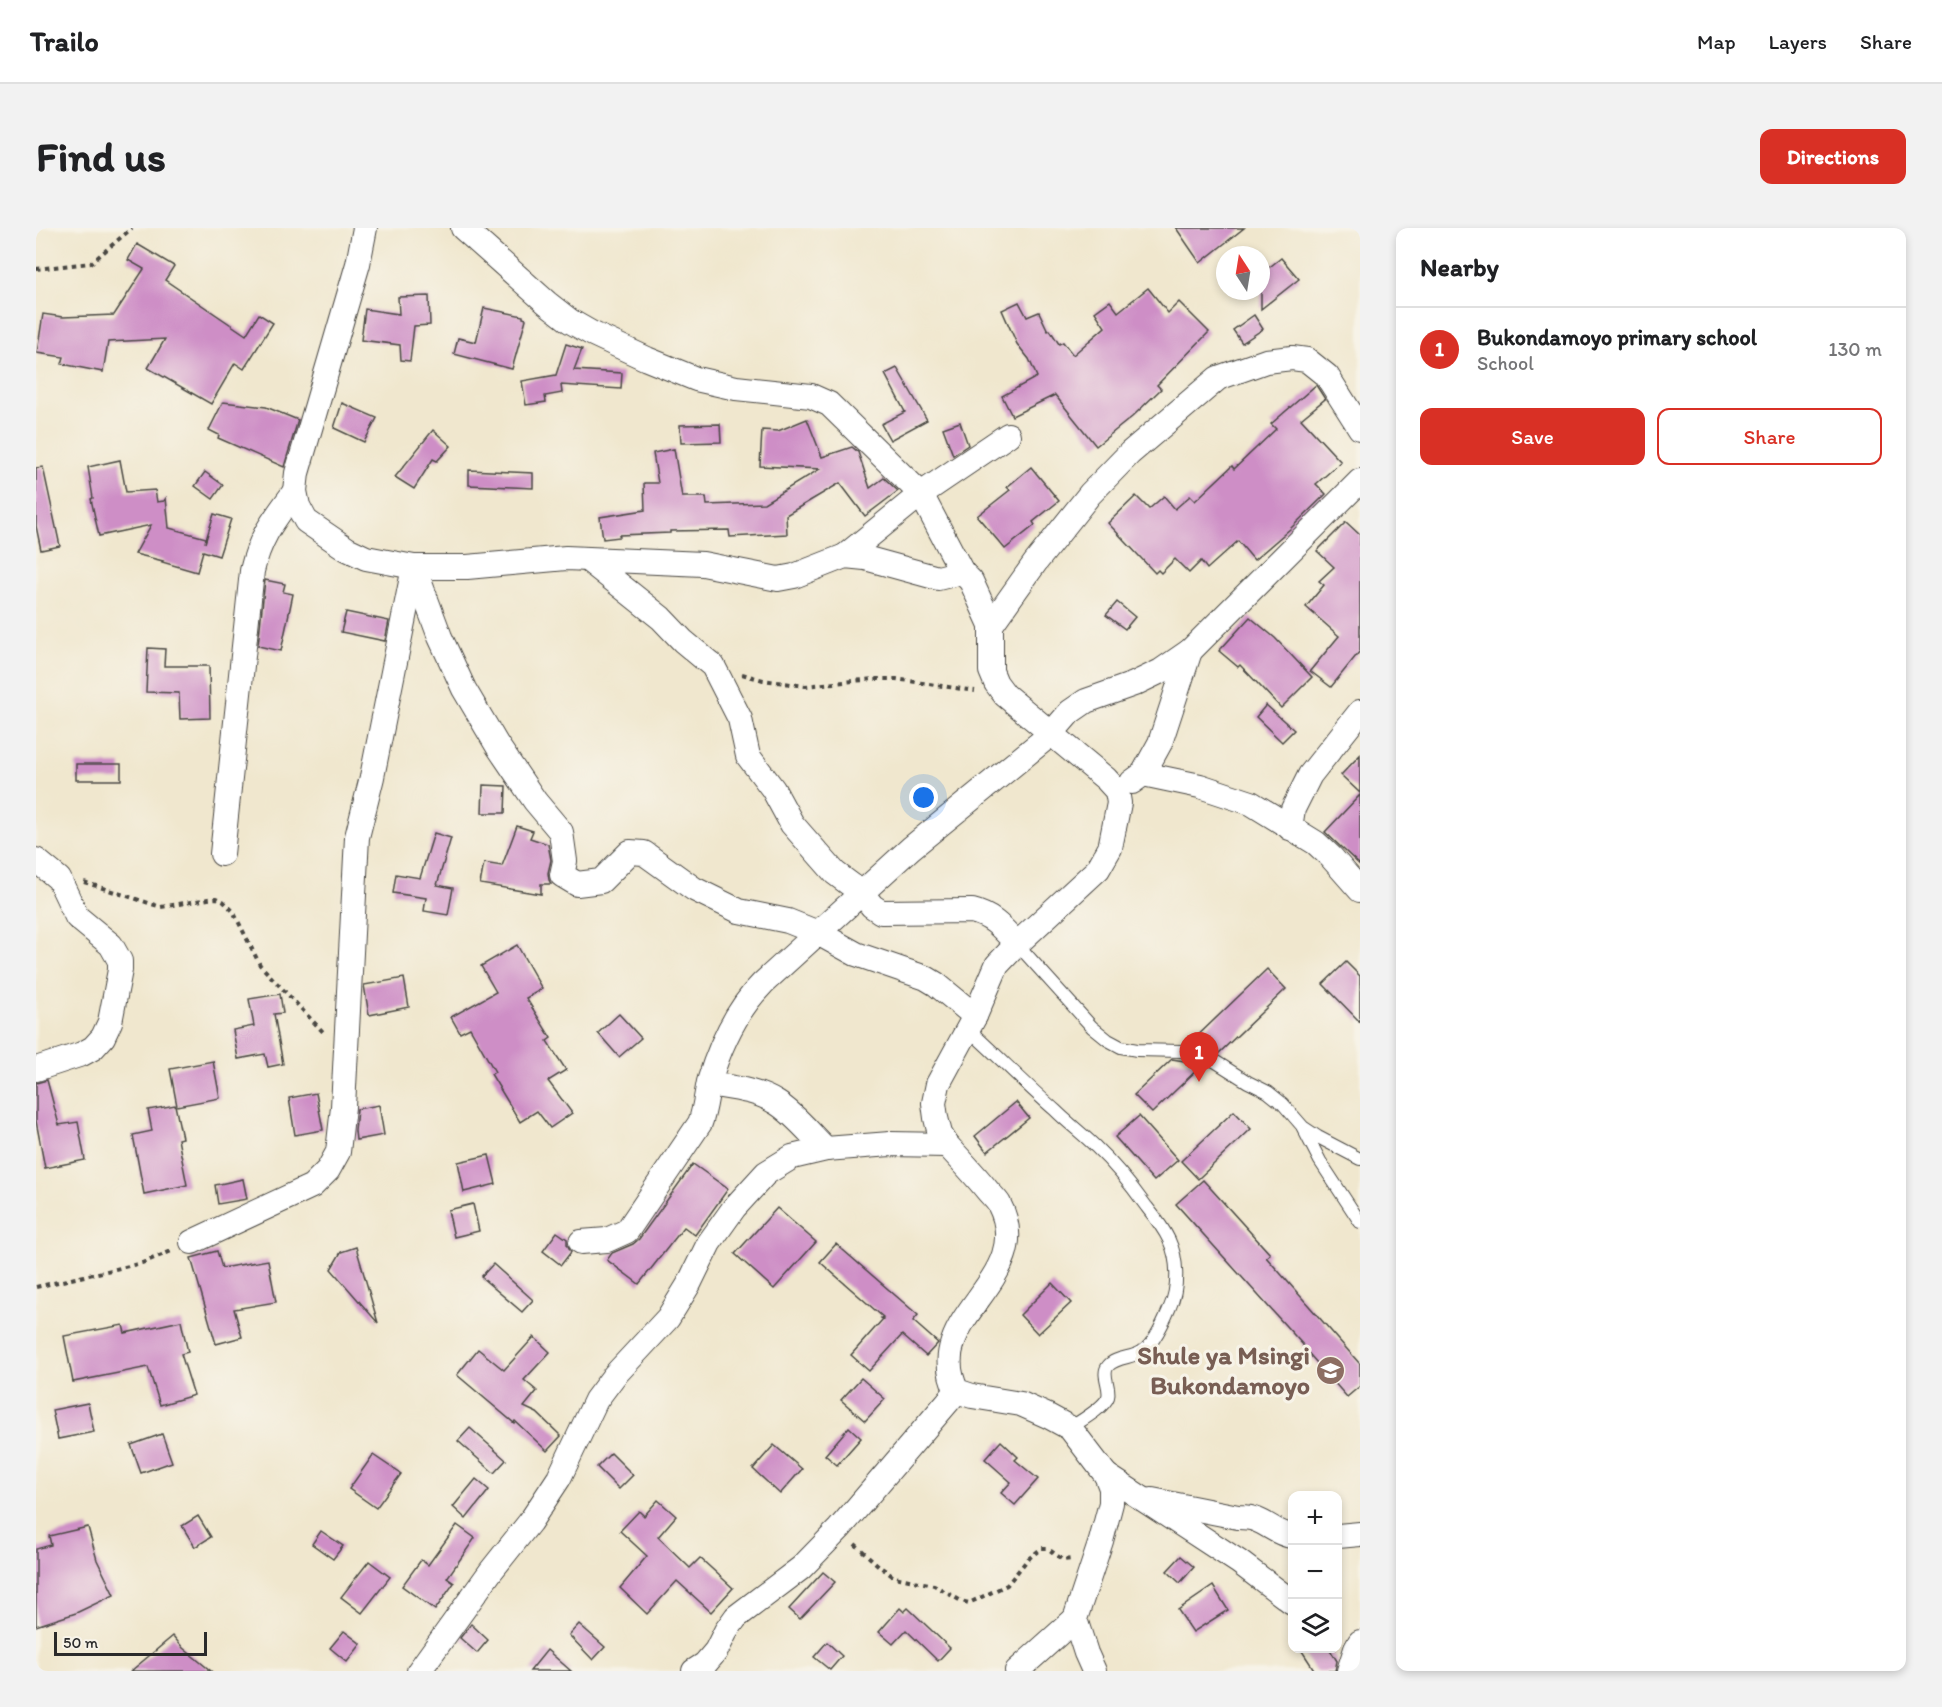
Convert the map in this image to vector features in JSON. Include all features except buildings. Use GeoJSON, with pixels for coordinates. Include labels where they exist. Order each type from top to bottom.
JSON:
{"type":"FeatureCollection","features":[{"type":"Feature","properties":{"kind":"street"},"geometry":{"type":"LineString","coordinates":[[365,228],[358,264],[297,473],[295,491],[298,506],[306,521],[346,549],[366,558],[414,567],[467,567],[566,558],[703,564],[778,579],[794,576],[845,556],[921,494],[1008,435]]}},
{"type":"Feature","properties":{"kind":"street"},"geometry":{"type":"LineString","coordinates":[[463,228],[547,303],[570,321],[591,333],[696,379],[736,388],[811,396],[828,404],[921,494],[962,572],[971,580],[991,625],[992,671],[996,683],[1005,695],[1106,779],[1117,791],[1119,803],[1110,848],[1105,859],[1098,869],[997,965],[972,1022],[938,1084],[934,1103],[940,1134],[999,1204],[1006,1226],[1005,1251],[998,1270],[964,1318],[955,1337],[950,1354],[952,1382],[957,1391],[972,1396],[1022,1404],[1070,1428],[1106,1475],[1111,1488],[1111,1503],[1101,1541],[1075,1619],[1017,1671]]}},
{"type":"Feature","properties":{"kind":"street"},"geometry":{"type":"LineString","coordinates":[[991,625],[1035,563],[1090,494],[1130,453],[1218,378],[1266,361],[1292,358],[1307,360],[1327,375],[1360,428]]}},
{"type":"Feature","properties":{"kind":"street"},"geometry":{"type":"LineString","coordinates":[[581,1242],[607,1240],[627,1231],[700,1124],[722,1043],[748,997],[911,848],[1051,734],[1070,712],[1086,700],[1134,684],[1161,671],[1190,651],[1360,482]]}},
{"type":"Feature","properties":{"kind":"street"},"geometry":{"type":"LineString","coordinates":[[222,854],[256,551],[263,536],[295,491]]}},
{"type":"Feature","properties":{"kind":"street"},"geometry":{"type":"LineString","coordinates":[[845,556],[865,558],[938,578],[962,572]]}},
{"type":"Feature","properties":{"kind":"street"},"geometry":{"type":"LineString","coordinates":[[587,559],[661,618],[683,641],[713,666],[740,718],[748,756],[753,765],[773,789],[792,824],[839,877],[862,893],[872,906],[881,912],[972,911],[982,913],[996,921],[1017,944]]}},
{"type":"Feature","properties":{"kind":"street"},"geometry":{"type":"LineString","coordinates":[[414,567],[440,637],[464,689],[534,801],[561,832],[565,861],[562,875],[577,884],[601,880],[630,852],[644,853],[694,889],[739,910],[782,919],[819,933],[856,954],[926,978],[936,984],[972,1022]]}},
{"type":"Feature","properties":{"kind":"street"},"geometry":{"type":"LineString","coordinates":[[192,1242],[312,1186],[328,1170],[338,1152],[357,837],[372,777],[414,567]]}},
{"type":"Feature","properties":{"kind":"street"},"geometry":{"type":"LineString","coordinates":[[1117,791],[1143,774],[1160,743],[1190,651]]}},
{"type":"Feature","properties":{"kind":"street"},"geometry":{"type":"LineString","coordinates":[[1290,828],[1293,809],[1310,775],[1360,712]]}},
{"type":"Feature","properties":{"kind":"street"},"geometry":{"type":"LineString","coordinates":[[1143,774],[1200,786],[1251,803],[1316,843],[1331,856],[1360,890]]}},
{"type":"Feature","properties":{"kind":"street"},"geometry":{"type":"LineString","coordinates":[[36,1069],[82,1054],[93,1048],[103,1037],[110,1022],[120,970],[120,961],[111,945],[77,917],[59,879],[44,865]]}},
{"type":"Feature","properties":{"kind":"street"},"geometry":{"type":"LineString","coordinates":[[709,1084],[748,1091],[777,1103],[826,1149]]}},
{"type":"Feature","properties":{"kind":"street"},"geometry":{"type":"LineString","coordinates":[[419,1671],[491,1571],[530,1522],[559,1478],[596,1400],[614,1376],[668,1318],[710,1243],[734,1208],[766,1173],[792,1157],[826,1149],[890,1144],[947,1145]]}},
{"type":"Feature","properties":{"kind":"street"},"geometry":{"type":"LineString","coordinates":[[694,1671],[705,1664],[716,1651],[736,1617],[801,1568],[839,1529],[957,1391]]}},
{"type":"Feature","properties":{"kind":"street"},"geometry":{"type":"LineString","coordinates":[[1106,1475],[1239,1562],[1289,1599]]}},
{"type":"Feature","properties":{"kind":"street"},"geometry":{"type":"LineString","coordinates":[[1141,1498],[1251,1518],[1273,1530],[1288,1534]]}},
{"type":"Feature","properties":{"kind":"street"},"geometry":{"type":"LineString","coordinates":[[1342,1536],[1360,1534]]}},
{"type":"Feature","properties":{"kind":"street"},"geometry":{"type":"LineString","coordinates":[[1075,1619],[1094,1671]]}},
{"type":"Feature","properties":{"kind":"lane"},"geometry":{"type":"LineString","coordinates":[[1017,944],[1092,1027],[1108,1040],[1121,1047],[1137,1050],[1181,1051],[1205,1055],[1284,1104],[1303,1127],[1320,1161],[1360,1222]]}},
{"type":"Feature","properties":{"kind":"lane"},"geometry":{"type":"LineString","coordinates":[[972,1022],[1096,1147],[1158,1221],[1170,1241],[1176,1288],[1163,1323],[1147,1348],[1107,1366],[1105,1371],[1108,1398],[1091,1414],[1070,1428]]}},
{"type":"Feature","properties":{"kind":"lane"},"geometry":{"type":"LineString","coordinates":[[1303,1127],[1360,1159]]}},
{"type":"Feature","properties":{"kind":"path"},"geometry":{"type":"LineString","coordinates":[[36,269],[92,263],[132,228]]}},
{"type":"Feature","properties":{"kind":"path"},"geometry":{"type":"LineString","coordinates":[[713,666],[763,680],[806,686],[896,679],[1005,695]]}},
{"type":"Feature","properties":{"kind":"path"},"geometry":{"type":"LineString","coordinates":[[44,865],[161,907],[217,898],[222,901],[233,911],[260,965],[345,1055]]}},
{"type":"Feature","properties":{"kind":"path"},"geometry":{"type":"LineString","coordinates":[[36,1287],[142,1263],[192,1242]]}},
{"type":"Feature","properties":{"kind":"path"},"geometry":{"type":"LineString","coordinates":[[839,1529],[894,1577],[934,1585],[961,1601],[969,1603],[1007,1586],[1028,1559],[1042,1548],[1047,1548],[1063,1560],[1079,1556],[1101,1541]]}},
{"type":"Feature","properties":{"kind":"place","name":"Bukondamoyo primary school"},"geometry":{"type":"Point","coordinates":[1199,1082]}},
{"type":"Feature","properties":{"kind":"place","name":"Shule ya Msingi Bukondamoyo"},"geometry":{"type":"Point","coordinates":[1331,1370]}}]}
